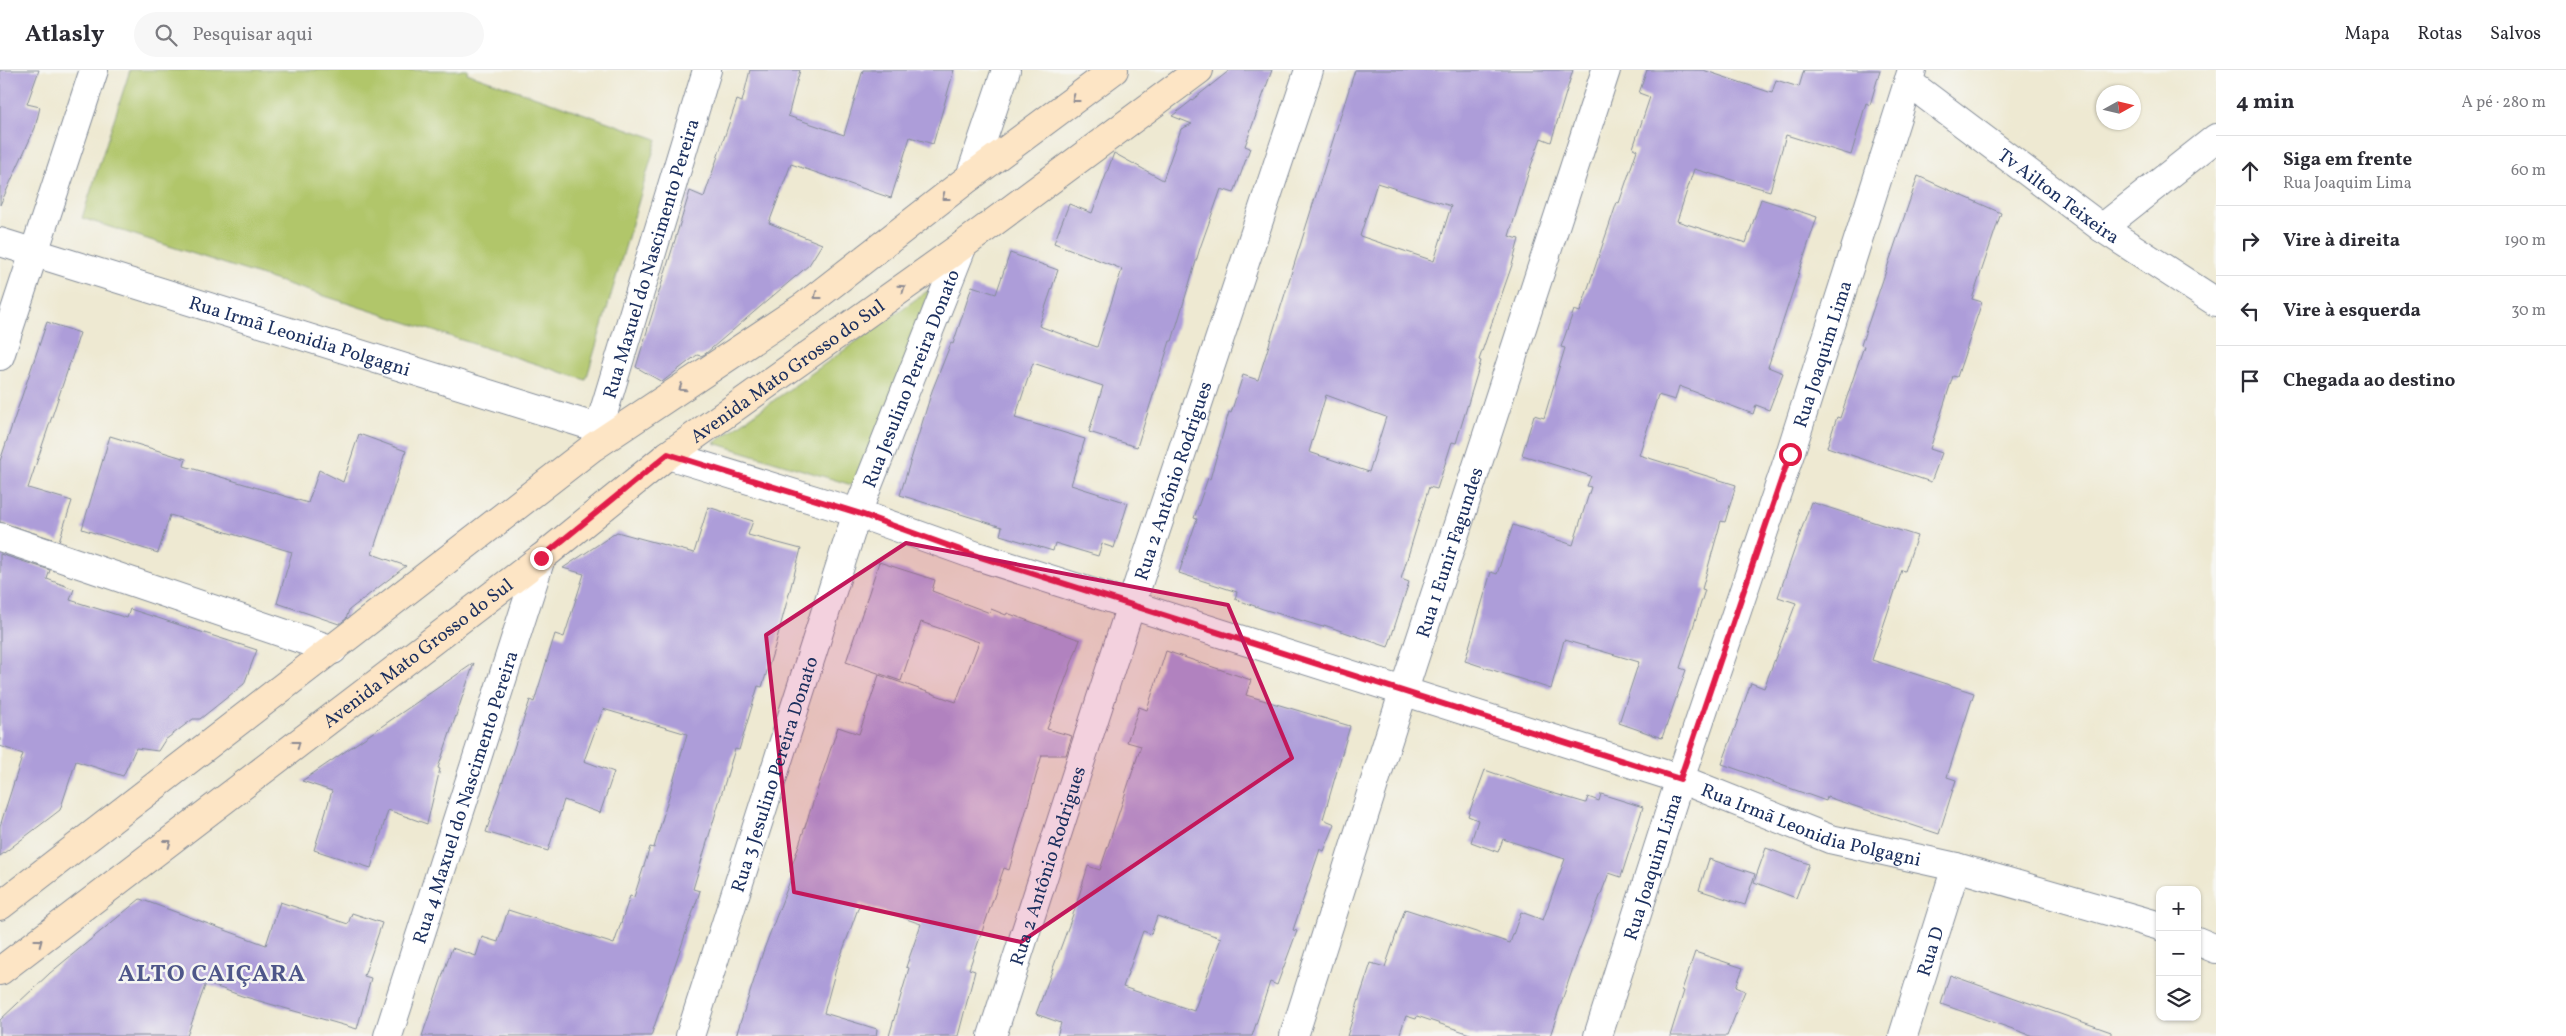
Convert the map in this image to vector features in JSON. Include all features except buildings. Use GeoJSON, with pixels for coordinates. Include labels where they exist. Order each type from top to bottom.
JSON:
{"type":"FeatureCollection","features":[{"type":"Feature","properties":{"kind":"main road"},"geometry":{"type":"LineString","coordinates":[[0,906],[333,650],[596,438],[803,307],[970,177],[1114,70]]}},
{"type":"Feature","properties":{"kind":"main road","name":"Avenida Mato Grosso do Sul"},"geometry":{"type":"LineString","coordinates":[[0,971],[541,558],[668,454],[963,245],[1199,70]]}},
{"type":"Feature","properties":{"kind":"street"},"geometry":{"type":"LineString","coordinates":[[0,356],[94,70]]}},
{"type":"Feature","properties":{"kind":"street","name":"Rua Maxuel do Nascimento Pereira"},"geometry":{"type":"LineString","coordinates":[[596,438],[707,70]]}},
{"type":"Feature","properties":{"kind":"street"},"geometry":{"type":"LineString","coordinates":[[970,177],[1006,70]]}},
{"type":"Feature","properties":{"kind":"street","name":"Rua 2 Antônio Rodrigues"},"geometry":{"type":"LineString","coordinates":[[992,1036],[1131,605],[1309,70]]}},
{"type":"Feature","properties":{"kind":"street","name":"Rua 1 Eunir Fagundes"},"geometry":{"type":"LineString","coordinates":[[1294,1036],[1403,693],[1606,70]]}},
{"type":"Feature","properties":{"kind":"street","name":"Tv Ailton Teixeira"},"geometry":{"type":"LineString","coordinates":[[1910,76],[2102,228],[2216,302]]}},
{"type":"Feature","properties":{"kind":"street","name":"Rua Joaquim Lima"},"geometry":{"type":"LineString","coordinates":[[1598,1036],[1680,779],[1793,444],[1910,76]]}},
{"type":"Feature","properties":{"kind":"street"},"geometry":{"type":"LineString","coordinates":[[2102,228],[2216,138]]}},
{"type":"Feature","properties":{"kind":"street","name":"Rua Irmã Leonidia Polgagni"},"geometry":{"type":"LineString","coordinates":[[0,242],[596,438]]}},
{"type":"Feature","properties":{"kind":"street","name":"Rua Jesulino Pereira Donato"},"geometry":{"type":"LineString","coordinates":[[858,513],[963,245]]}},
{"type":"Feature","properties":{"kind":"street","name":"Rua Irmã Leonidia Polgagni"},"geometry":{"type":"LineString","coordinates":[[668,454],[858,513],[977,556],[1403,693],[1680,779],[1830,839],[1956,867],[2156,925]]}},
{"type":"Feature","properties":{"kind":"street","name":"Rua 3 Jesulino Pereira Donato"},"geometry":{"type":"LineString","coordinates":[[690,1036],[858,513]]}},
{"type":"Feature","properties":{"kind":"street"},"geometry":{"type":"LineString","coordinates":[[0,536],[333,650]]}},
{"type":"Feature","properties":{"kind":"street","name":"Rua 4 Maxuel do Nascimento Pereira"},"geometry":{"type":"LineString","coordinates":[[388,1036],[541,558]]}},
{"type":"Feature","properties":{"kind":"street","name":"Rua D"},"geometry":{"type":"LineString","coordinates":[[1903,1036],[1956,867]]}},
{"type":"Feature","properties":{"kind":"street"},"geometry":{"type":"LineString","coordinates":[[2201,943],[2216,949]]}},
{"type":"Feature","properties":{"kind":"highlighted area"},"geometry":{"type":"Polygon","coordinates":[[[906,543],[1228,605],[1292,758],[1021,942],[794,892],[766,635],[906,543]]]}},
{"type":"Feature","properties":{"kind":"green space"},"geometry":{"type":"Polygon","coordinates":[[[130,70],[468,70],[467,73],[657,139],[586,380],[82,218],[130,70]]]}},
{"type":"Feature","properties":{"kind":"green space"},"geometry":{"type":"Polygon","coordinates":[[[930,289],[865,489],[714,443],[930,289]]]}},
{"type":"Feature","properties":{"kind":"district","name":"ALTO CAIÇARA"},"geometry":{"type":"Point","coordinates":[212,973]}},
{"type":"Feature","properties":{"kind":"route"},"geometry":{"type":"LineString","coordinates":[[541,558],[668,454],[858,513],[977,556],[1403,693],[1680,779],[1790,454]]}}]}
